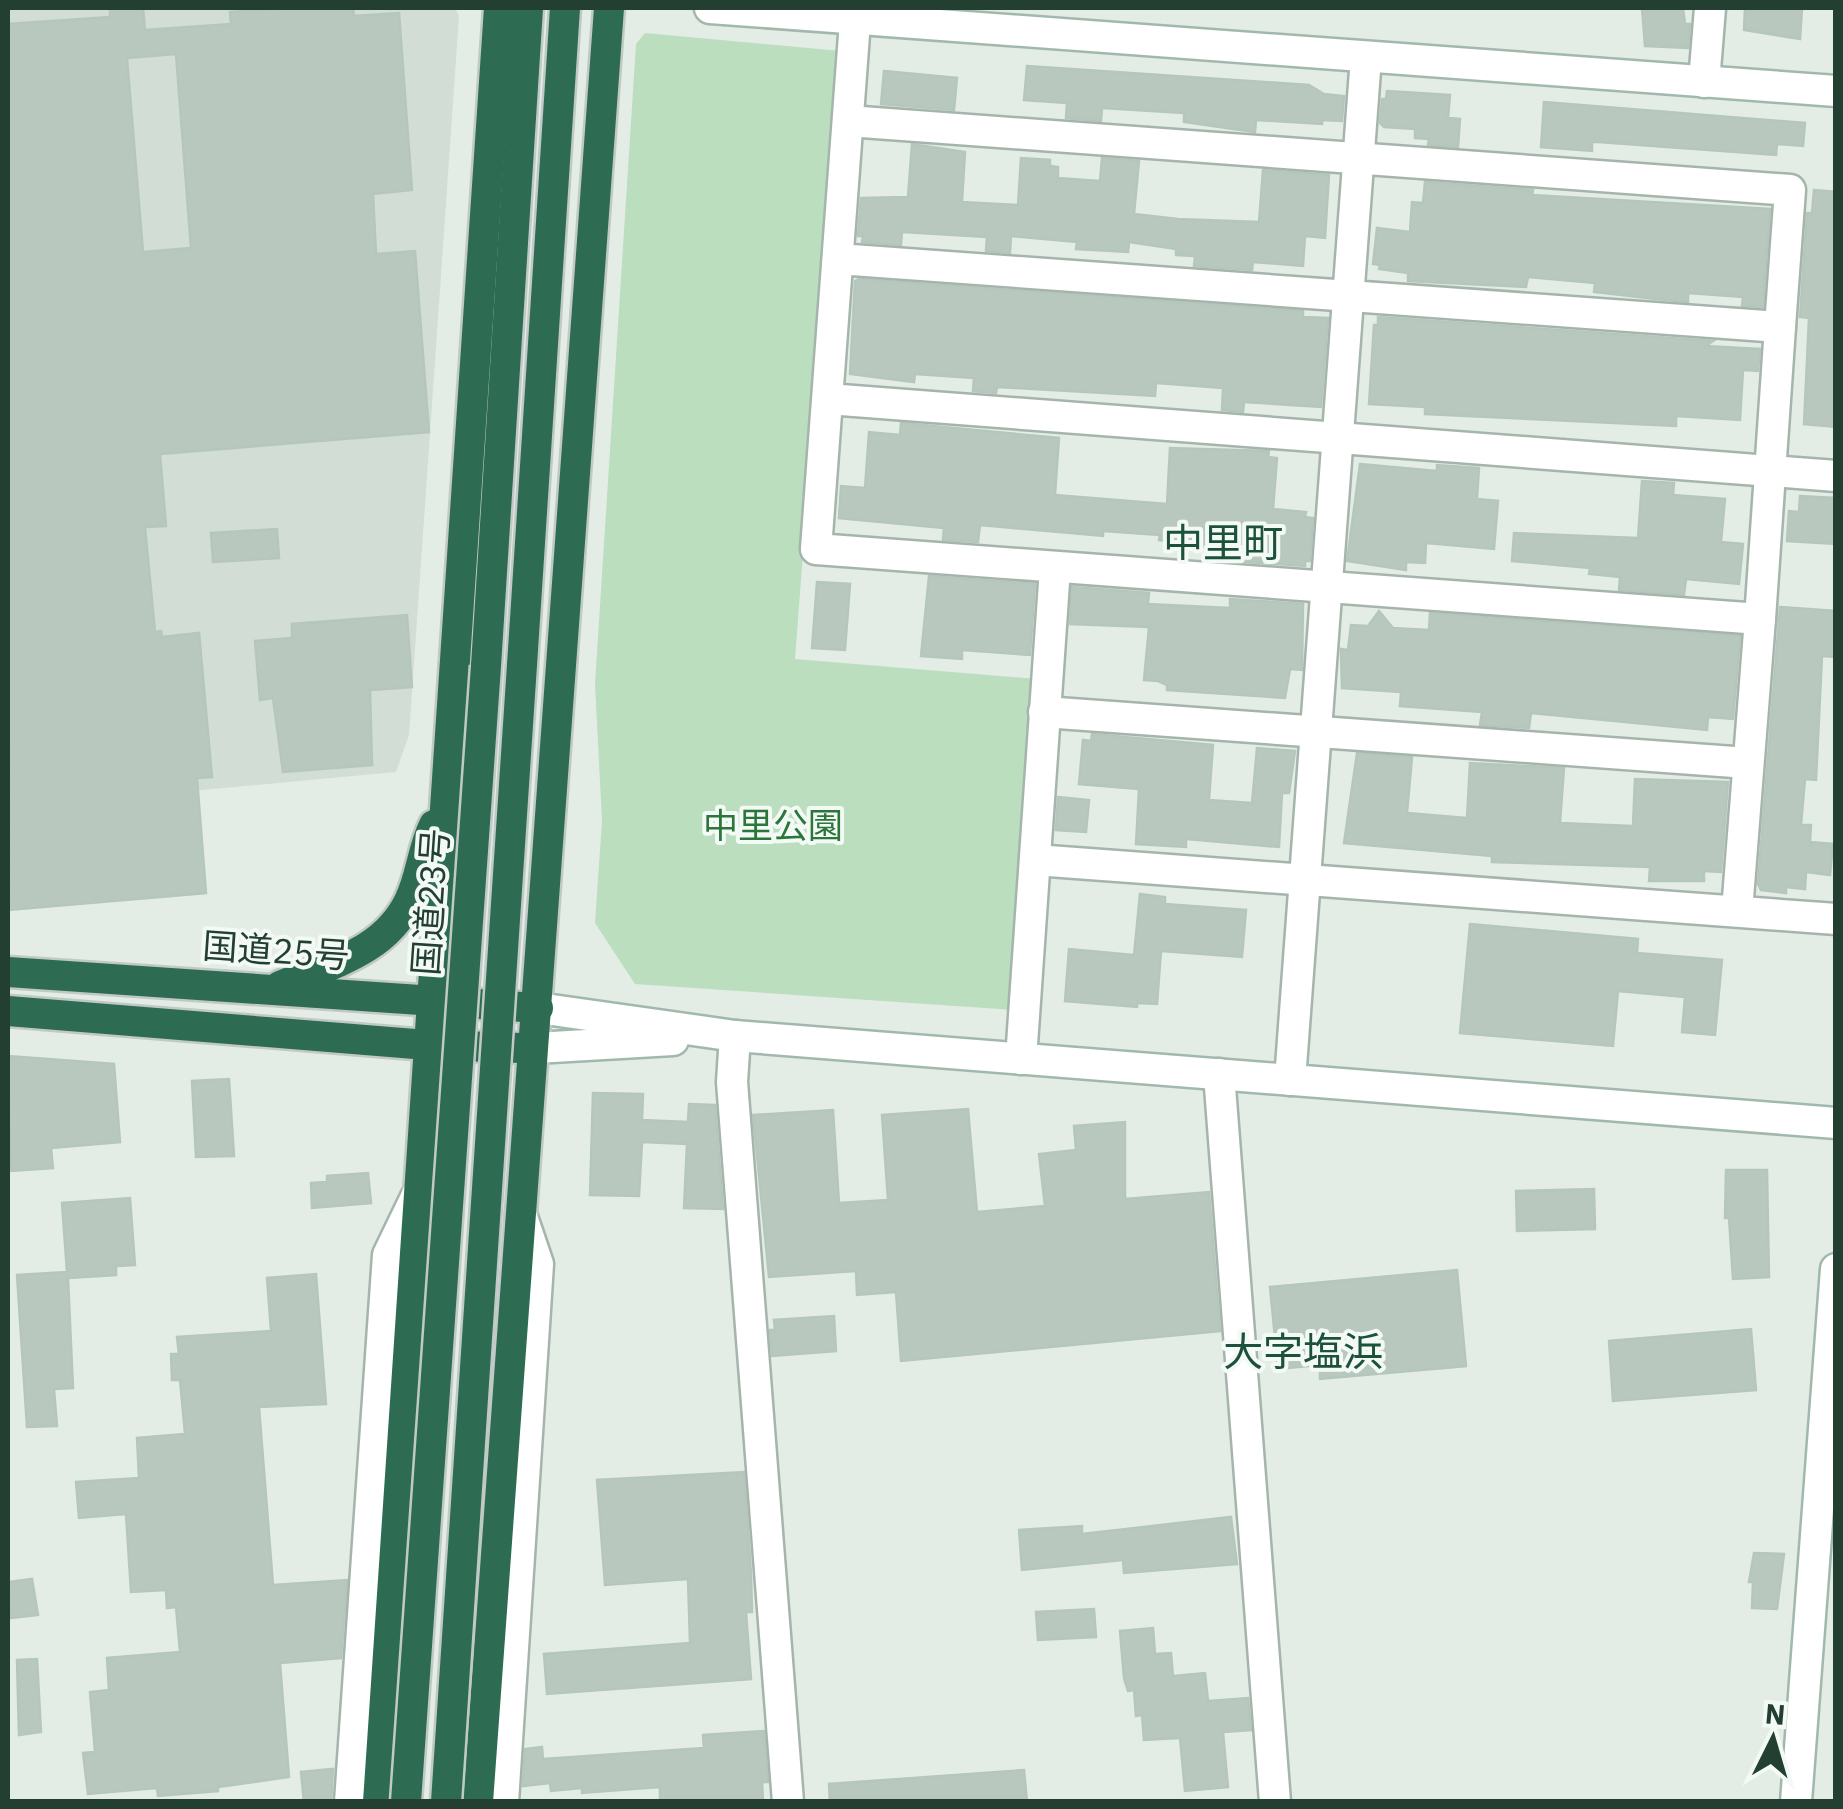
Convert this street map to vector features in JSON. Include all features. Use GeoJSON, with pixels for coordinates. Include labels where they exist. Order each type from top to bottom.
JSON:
{"type":"FeatureCollection","features":[{"type":"Feature","properties":{"kind":"highway"},"geometry":{"type":"LineString","coordinates":[[378,1802],[499,8]]}},
{"type":"Feature","properties":{"kind":"highway","name":"国道23号"},"geometry":{"type":"LineString","coordinates":[[406,1802],[528,8]]}},
{"type":"Feature","properties":{"kind":"highway"},"geometry":{"type":"LineString","coordinates":[[446,1802],[565,8]]}},
{"type":"Feature","properties":{"kind":"highway"},"geometry":{"type":"LineString","coordinates":[[478,1802],[518,1207],[535,1048],[610,8]]}},
{"type":"Feature","properties":{"kind":"highway"},"geometry":{"type":"LineString","coordinates":[[278,987],[348,961],[387,933],[410,900],[423,848],[443,806]]}},
{"type":"Feature","properties":{"kind":"highway","name":"国道25号"},"geometry":{"type":"LineString","coordinates":[[8,972],[278,987],[538,1008]]}},
{"type":"Feature","properties":{"kind":"highway"},"geometry":{"type":"LineString","coordinates":[[8,1011],[427,1045],[535,1048]]}},
{"type":"Feature","properties":{"kind":"street"},"geometry":{"type":"LineString","coordinates":[[710,8],[1836,91]]}},
{"type":"Feature","properties":{"kind":"street"},"geometry":{"type":"LineString","coordinates":[[1704,82],[1710,8]]}},
{"type":"Feature","properties":{"kind":"street"},"geometry":{"type":"LineString","coordinates":[[855,21],[816,548],[1760,619]]}},
{"type":"Feature","properties":{"kind":"street"},"geometry":{"type":"LineString","coordinates":[[1290,1080],[1366,57]]}},
{"type":"Feature","properties":{"kind":"street"},"geometry":{"type":"LineString","coordinates":[[848,121],[1790,190],[1737,911]]}},
{"type":"Feature","properties":{"kind":"street"},"geometry":{"type":"LineString","coordinates":[[838,259],[1780,327]]}},
{"type":"Feature","properties":{"kind":"street"},"geometry":{"type":"LineString","coordinates":[[828,399],[1836,476]]}},
{"type":"Feature","properties":{"kind":"street"},"geometry":{"type":"LineString","coordinates":[[1021,1059],[1055,568]]}},
{"type":"Feature","properties":{"kind":"street"},"geometry":{"type":"LineString","coordinates":[[1044,712],[1748,763]]}},
{"type":"Feature","properties":{"kind":"street"},"geometry":{"type":"LineString","coordinates":[[1036,860],[1836,919]]}},
{"type":"Feature","properties":{"kind":"street"},"geometry":{"type":"LineString","coordinates":[[538,1008],[736,1036],[1836,1123]]}},
{"type":"Feature","properties":{"kind":"street"},"geometry":{"type":"LineString","coordinates":[[535,1048],[736,1036]]}},
{"type":"Feature","properties":{"kind":"street"},"geometry":{"type":"LineString","coordinates":[[736,1036],[732,1082],[788,1802]]}},
{"type":"Feature","properties":{"kind":"street"},"geometry":{"type":"LineString","coordinates":[[1220,1074],[1275,1802]]}},
{"type":"Feature","properties":{"kind":"street"},"geometry":{"type":"LineString","coordinates":[[350,1802],[388,1255],[422,1185]]}},
{"type":"Feature","properties":{"kind":"street"},"geometry":{"type":"LineString","coordinates":[[504,1802],[538,1264],[518,1207]]}},
{"type":"Feature","properties":{"kind":"street"},"geometry":{"type":"LineString","coordinates":[[1796,1802],[1836,1269]]}},
{"type":"Feature","properties":{"kind":"shaded area"},"geometry":{"type":"Polygon","coordinates":[[[8,8],[455,8],[459,16],[409,735],[396,772],[8,808],[8,8]]]}},
{"type":"Feature","properties":{"kind":"green space","name":"中里公園"},"geometry":{"type":"Polygon","coordinates":[[[645,33],[841,51],[795,659],[1037,679],[1014,1010],[635,984],[595,923],[602,821],[595,684],[636,44],[645,33]]]}},
{"type":"Feature","properties":{"kind":"building"},"geometry":{"type":"Polygon","coordinates":[[[110,8],[143,8],[145,30],[231,24],[230,12],[353,8],[354,16],[399,13],[412,190],[373,194],[376,254],[415,251],[429,432],[160,454],[166,526],[145,527],[155,632],[161,631],[162,637],[199,633],[212,777],[197,778],[206,893],[9,910],[8,24],[110,17],[110,8]],[[176,54],[127,58],[143,252],[191,248],[176,54]]]}},
{"type":"Feature","properties":{"kind":"building"},"geometry":{"type":"Polygon","coordinates":[[[1642,8],[1683,8],[1685,24],[1690,24],[1688,48],[1645,46],[1642,8]]]}},
{"type":"Feature","properties":{"kind":"building"},"geometry":{"type":"Polygon","coordinates":[[[1745,8],[1802,8],[1800,39],[1744,30],[1745,8]]]}},
{"type":"Feature","properties":{"kind":"building"},"geometry":{"type":"Polygon","coordinates":[[[1027,66],[1309,85],[1324,94],[1344,96],[1342,121],[1322,120],[1322,124],[1256,120],[1255,132],[1184,122],[1184,113],[1102,108],[1101,121],[1066,118],[1067,103],[1024,100],[1027,66]]]}},
{"type":"Feature","properties":{"kind":"building"},"geometry":{"type":"Polygon","coordinates":[[[884,71],[957,78],[954,110],[881,104],[884,71]]]}},
{"type":"Feature","properties":{"kind":"building"},"geometry":{"type":"Polygon","coordinates":[[[1387,91],[1450,95],[1448,118],[1460,119],[1458,147],[1428,145],[1429,139],[1415,138],[1415,129],[1384,127],[1380,123],[1382,99],[1386,99],[1387,91]]]}},
{"type":"Feature","properties":{"kind":"building"},"geometry":{"type":"Polygon","coordinates":[[[1544,102],[1805,123],[1803,146],[1777,144],[1776,155],[1598,142],[1592,142],[1592,151],[1541,147],[1544,102]]]}},
{"type":"Feature","properties":{"kind":"building"},"geometry":{"type":"Polygon","coordinates":[[[912,144],[965,152],[962,202],[1018,205],[1021,158],[1050,160],[1050,166],[1058,167],[1058,178],[1100,181],[1102,158],[1139,161],[1134,214],[1178,219],[1259,222],[1263,170],[1329,175],[1325,238],[1305,236],[1303,266],[1253,262],[1252,270],[1194,266],[1195,256],[1129,242],[1128,252],[1076,249],[1077,242],[1011,236],[1010,253],[986,251],[987,237],[902,232],[901,245],[862,242],[863,236],[858,236],[861,198],[908,197],[912,144]]]}},
{"type":"Feature","properties":{"kind":"building"},"geometry":{"type":"Polygon","coordinates":[[[1425,182],[1533,190],[1532,195],[1770,209],[1763,307],[1742,306],[1743,297],[1688,293],[1688,302],[1594,292],[1595,283],[1528,277],[1526,287],[1408,281],[1408,273],[1379,269],[1380,265],[1373,264],[1377,228],[1410,232],[1412,202],[1423,203],[1425,182]]]}},
{"type":"Feature","properties":{"kind":"building"},"geometry":{"type":"Polygon","coordinates":[[[1814,190],[1836,192],[1836,427],[1804,424],[1809,318],[1800,317],[1807,213],[1812,213],[1814,190]]]}},
{"type":"Feature","properties":{"kind":"building"},"geometry":{"type":"Polygon","coordinates":[[[855,281],[1303,311],[1303,317],[1328,318],[1321,407],[1244,402],[1243,412],[1222,410],[1223,388],[1156,383],[1155,396],[997,387],[996,393],[973,391],[974,378],[915,374],[914,382],[850,374],[855,281]]]}},
{"type":"Feature","properties":{"kind":"building"},"geometry":{"type":"Polygon","coordinates":[[[1378,317],[1713,341],[1706,346],[1760,349],[1758,371],[1743,370],[1740,420],[1676,416],[1676,426],[1425,414],[1425,407],[1369,404],[1374,325],[1378,325],[1378,317]]]}},
{"type":"Feature","properties":{"kind":"building"},"geometry":{"type":"Polygon","coordinates":[[[901,423],[1059,438],[1055,495],[1167,504],[1170,448],[1269,451],[1268,457],[1277,458],[1273,509],[1306,512],[1305,517],[1313,518],[1310,561],[1305,561],[1305,566],[1217,560],[1218,549],[1159,540],[1160,535],[1103,531],[1103,536],[980,525],[978,542],[943,540],[944,528],[839,518],[841,486],[865,488],[869,432],[900,435],[901,423]]]}},
{"type":"Feature","properties":{"kind":"building"},"geometry":{"type":"Polygon","coordinates":[[[1360,464],[1437,471],[1437,465],[1479,468],[1477,499],[1498,501],[1494,549],[1426,543],[1425,563],[1406,562],[1406,570],[1347,561],[1360,464]]]}},
{"type":"Feature","properties":{"kind":"building"},"geometry":{"type":"Polygon","coordinates":[[[1642,481],[1674,483],[1673,495],[1725,499],[1721,542],[1743,544],[1739,584],[1686,579],[1684,595],[1619,590],[1620,577],[1589,574],[1590,568],[1512,561],[1514,533],[1638,538],[1642,481]]]}},
{"type":"Feature","properties":{"kind":"building"},"geometry":{"type":"Polygon","coordinates":[[[1800,496],[1836,498],[1836,544],[1787,541],[1789,511],[1799,512],[1800,496]]]}},
{"type":"Feature","properties":{"kind":"building"},"geometry":{"type":"Polygon","coordinates":[[[277,529],[279,558],[213,562],[211,533],[277,529]]]}},
{"type":"Feature","properties":{"kind":"building"},"geometry":{"type":"Polygon","coordinates":[[[929,576],[1035,584],[1030,655],[962,650],[962,659],[921,656],[929,576]]]}},
{"type":"Feature","properties":{"kind":"building"},"geometry":{"type":"Polygon","coordinates":[[[817,582],[850,584],[845,650],[812,648],[817,582]]]}},
{"type":"Feature","properties":{"kind":"building"},"geometry":{"type":"Polygon","coordinates":[[[1072,587],[1149,593],[1148,604],[1230,608],[1230,599],[1303,604],[1302,670],[1290,669],[1285,698],[1167,690],[1167,685],[1158,681],[1144,680],[1149,627],[1070,624],[1072,587]]]}},
{"type":"Feature","properties":{"kind":"building"},"geometry":{"type":"Polygon","coordinates":[[[1780,607],[1836,611],[1836,657],[1822,656],[1816,780],[1805,779],[1801,825],[1811,825],[1810,842],[1833,844],[1830,875],[1806,872],[1805,889],[1786,887],[1786,893],[1761,890],[1758,884],[1780,607]]]}},
{"type":"Feature","properties":{"kind":"building"},"geometry":{"type":"Polygon","coordinates":[[[1379,611],[1393,628],[1429,630],[1430,613],[1740,636],[1733,719],[1708,717],[1707,730],[1531,713],[1529,728],[1480,725],[1482,712],[1400,706],[1401,692],[1342,688],[1341,649],[1348,650],[1351,625],[1368,626],[1379,611]]]}},
{"type":"Feature","properties":{"kind":"building"},"geometry":{"type":"Polygon","coordinates":[[[407,615],[412,687],[370,690],[372,765],[283,772],[273,698],[260,700],[255,641],[292,638],[292,624],[407,615]]]}},
{"type":"Feature","properties":{"kind":"building"},"geometry":{"type":"Polygon","coordinates":[[[1092,734],[1213,745],[1209,800],[1252,803],[1257,748],[1295,751],[1289,793],[1282,793],[1279,847],[1186,839],[1186,847],[1136,844],[1139,789],[1079,784],[1083,740],[1091,741],[1092,734]]]}},
{"type":"Feature","properties":{"kind":"building"},"geometry":{"type":"Polygon","coordinates":[[[1357,753],[1412,757],[1407,813],[1467,818],[1470,763],[1564,768],[1560,823],[1633,826],[1635,779],[1728,782],[1721,872],[1704,871],[1704,881],[1649,881],[1650,867],[1492,862],[1492,856],[1344,843],[1357,753]]]}},
{"type":"Feature","properties":{"kind":"building"},"geometry":{"type":"Polygon","coordinates":[[[1058,797],[1089,800],[1086,832],[1056,830],[1058,797]]]}},
{"type":"Feature","properties":{"kind":"building"},"geometry":{"type":"Polygon","coordinates":[[[1140,894],[1165,897],[1165,904],[1246,910],[1242,957],[1161,951],[1157,1004],[1137,1003],[1137,1007],[1065,1001],[1069,949],[1134,955],[1140,894]]]}},
{"type":"Feature","properties":{"kind":"building"},"geometry":{"type":"Polygon","coordinates":[[[1470,924],[1638,939],[1637,953],[1722,960],[1715,1035],[1682,1032],[1685,997],[1618,991],[1613,1046],[1460,1033],[1470,924]]]}},
{"type":"Feature","properties":{"kind":"building"},"geometry":{"type":"Polygon","coordinates":[[[8,1056],[114,1064],[120,1142],[51,1148],[53,1168],[11,1171],[8,1056]]]}},
{"type":"Feature","properties":{"kind":"building"},"geometry":{"type":"Polygon","coordinates":[[[229,1079],[234,1156],[196,1157],[192,1081],[229,1079]]]}},
{"type":"Feature","properties":{"kind":"building"},"geometry":{"type":"Polygon","coordinates":[[[593,1093],[643,1094],[642,1120],[688,1122],[689,1104],[715,1105],[723,1209],[684,1208],[687,1144],[642,1142],[639,1196],[590,1195],[593,1093]]]}},
{"type":"Feature","properties":{"kind":"building"},"geometry":{"type":"Polygon","coordinates":[[[968,1109],[977,1212],[1045,1206],[1039,1154],[1076,1150],[1074,1126],[1125,1122],[1125,1199],[1209,1192],[1220,1331],[901,1361],[896,1292],[857,1295],[856,1271],[769,1277],[753,1115],[833,1110],[839,1203],[888,1200],[882,1115],[968,1109]]]}},
{"type":"Feature","properties":{"kind":"building"},"geometry":{"type":"Polygon","coordinates":[[[1726,1170],[1767,1170],[1769,1277],[1733,1279],[1729,1218],[1725,1218],[1726,1170]]]}},
{"type":"Feature","properties":{"kind":"building"},"geometry":{"type":"Polygon","coordinates":[[[368,1173],[371,1203],[312,1208],[311,1183],[327,1182],[327,1176],[368,1173]]]}},
{"type":"Feature","properties":{"kind":"building"},"geometry":{"type":"Polygon","coordinates":[[[1594,1189],[1595,1229],[1517,1231],[1516,1191],[1594,1189]]]}},
{"type":"Feature","properties":{"kind":"building"},"geometry":{"type":"Polygon","coordinates":[[[130,1198],[135,1265],[116,1266],[116,1275],[68,1278],[73,1388],[54,1389],[57,1426],[27,1427],[17,1275],[67,1272],[62,1203],[130,1198]]]}},
{"type":"Feature","properties":{"kind":"building"},"geometry":{"type":"Polygon","coordinates":[[[1457,1270],[1466,1366],[1320,1379],[1320,1365],[1278,1369],[1270,1287],[1457,1270]]]}},
{"type":"Feature","properties":{"kind":"building"},"geometry":{"type":"Polygon","coordinates":[[[316,1274],[326,1404],[259,1407],[273,1585],[347,1580],[341,1658],[280,1663],[289,1777],[218,1787],[218,1791],[158,1796],[157,1788],[88,1794],[83,1753],[95,1752],[90,1692],[109,1690],[107,1658],[180,1652],[176,1607],[167,1608],[166,1590],[131,1592],[126,1514],[79,1518],[76,1482],[139,1478],[137,1438],[185,1434],[180,1380],[172,1380],[171,1354],[179,1354],[177,1337],[271,1331],[267,1278],[316,1274]]]}},
{"type":"Feature","properties":{"kind":"building"},"geometry":{"type":"Polygon","coordinates":[[[834,1316],[836,1351],[772,1356],[770,1330],[775,1330],[774,1320],[834,1316]]]}},
{"type":"Feature","properties":{"kind":"building"},"geometry":{"type":"Polygon","coordinates":[[[1751,1329],[1756,1390],[1613,1401],[1609,1341],[1751,1329]]]}},
{"type":"Feature","properties":{"kind":"building"},"geometry":{"type":"Polygon","coordinates":[[[744,1472],[751,1574],[752,1612],[746,1612],[751,1679],[547,1694],[544,1654],[690,1643],[688,1579],[605,1585],[597,1480],[744,1472]]]}},
{"type":"Feature","properties":{"kind":"building"},"geometry":{"type":"Polygon","coordinates":[[[1231,1517],[1237,1564],[1124,1573],[1123,1560],[1022,1570],[1019,1530],[1082,1526],[1082,1534],[1231,1517]]]}},
{"type":"Feature","properties":{"kind":"building"},"geometry":{"type":"Polygon","coordinates":[[[1754,1553],[1784,1554],[1777,1609],[1752,1608],[1753,1582],[1749,1582],[1754,1553]]]}},
{"type":"Feature","properties":{"kind":"building"},"geometry":{"type":"Polygon","coordinates":[[[32,1579],[38,1615],[10,1618],[8,1582],[32,1579]]]}},
{"type":"Feature","properties":{"kind":"building"},"geometry":{"type":"Polygon","coordinates":[[[1094,1609],[1096,1637],[1038,1640],[1036,1612],[1094,1609]]]}},
{"type":"Feature","properties":{"kind":"building"},"geometry":{"type":"Polygon","coordinates":[[[1153,1628],[1155,1654],[1171,1653],[1173,1676],[1205,1673],[1208,1701],[1248,1698],[1251,1730],[1223,1732],[1228,1787],[1185,1791],[1180,1738],[1144,1740],[1142,1715],[1136,1716],[1134,1690],[1128,1691],[1124,1678],[1120,1631],[1153,1628]]]}},
{"type":"Feature","properties":{"kind":"building"},"geometry":{"type":"Polygon","coordinates":[[[37,1659],[41,1732],[19,1735],[17,1660],[37,1659]]]}},
{"type":"Feature","properties":{"kind":"building"},"geometry":{"type":"Polygon","coordinates":[[[764,1731],[768,1782],[762,1782],[763,1802],[660,1801],[660,1787],[582,1793],[582,1788],[551,1791],[550,1783],[523,1786],[525,1749],[542,1747],[543,1759],[704,1748],[703,1735],[764,1731]]]}},
{"type":"Feature","properties":{"kind":"building"},"geometry":{"type":"Polygon","coordinates":[[[333,1769],[331,1802],[304,1802],[301,1772],[333,1769]]]}},
{"type":"Feature","properties":{"kind":"building"},"geometry":{"type":"Polygon","coordinates":[[[1024,1770],[1027,1802],[830,1802],[829,1784],[1024,1770]]]}},
{"type":"Feature","properties":{"kind":"district","name":"中里町"},"geometry":{"type":"Point","coordinates":[1223,543]}},
{"type":"Feature","properties":{"kind":"district","name":"大字塩浜"},"geometry":{"type":"Point","coordinates":[1303,1352]}}]}
